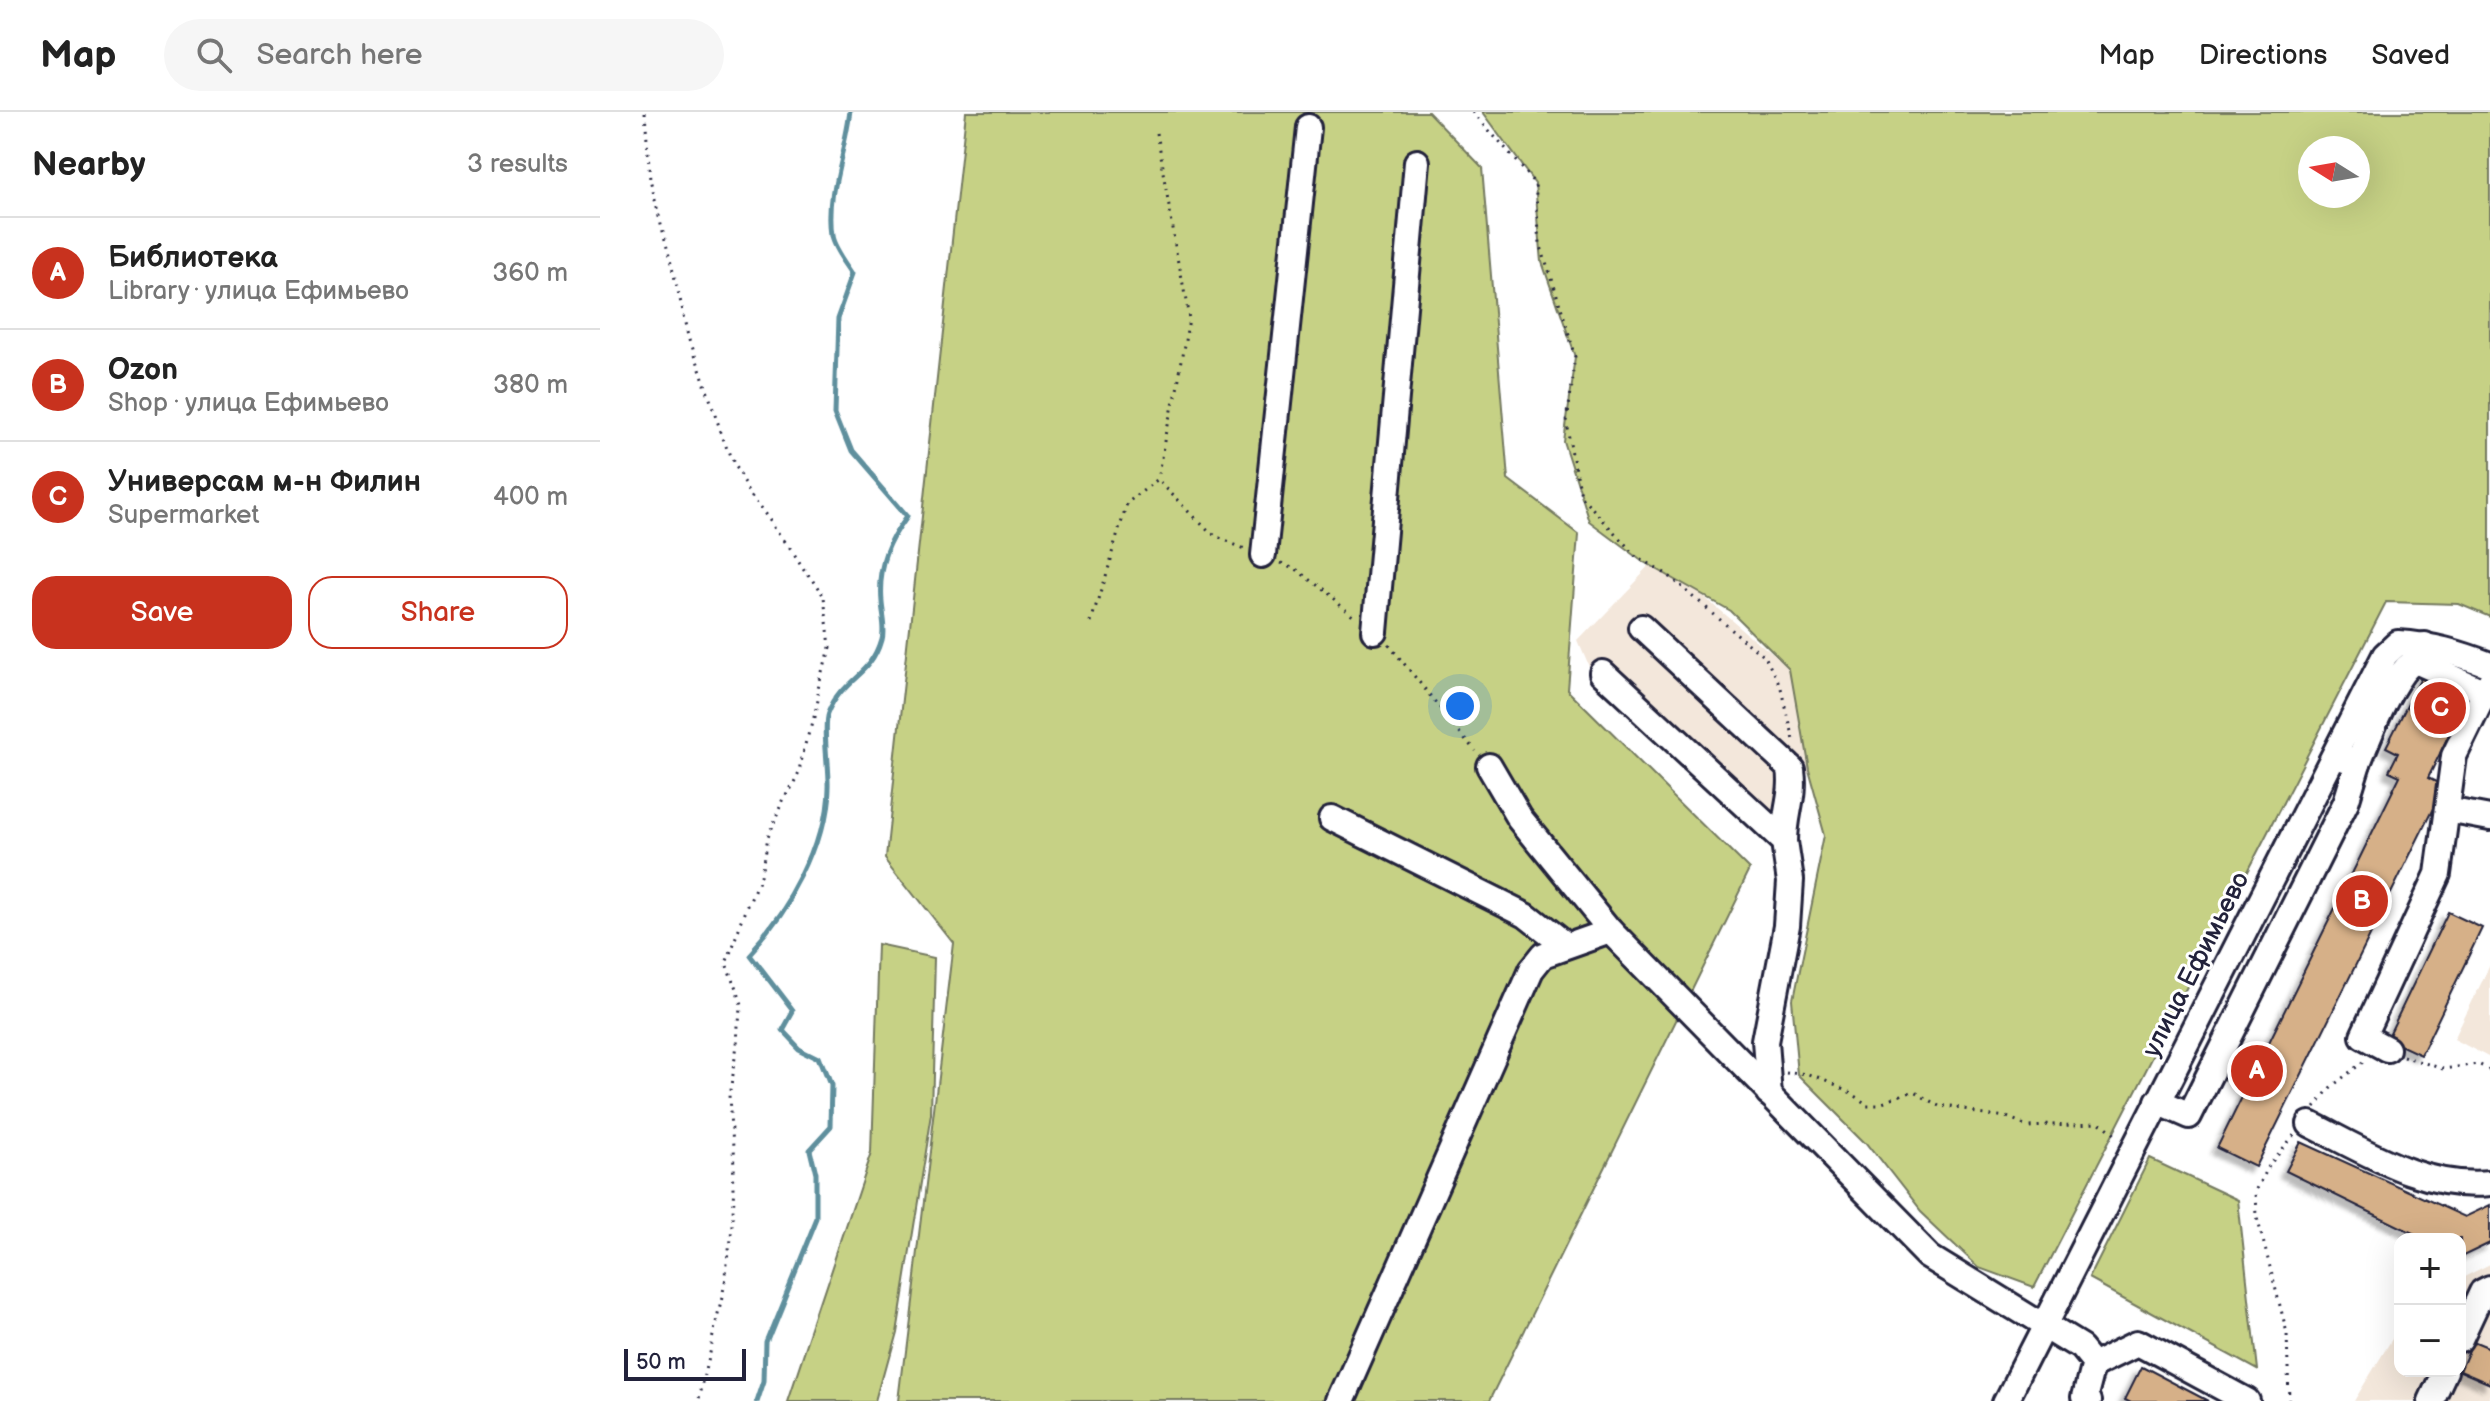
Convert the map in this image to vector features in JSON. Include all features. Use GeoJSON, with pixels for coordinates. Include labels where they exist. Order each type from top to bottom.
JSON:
{"type":"FeatureCollection","features":[{"type":"Feature","properties":{"kind":"street"},"geometry":{"type":"LineString","coordinates":[[1263,555],[1308,127]]}},
{"type":"Feature","properties":{"kind":"street"},"geometry":{"type":"LineString","coordinates":[[1375,632],[1417,162]]}},
{"type":"Feature","properties":{"kind":"street"},"geometry":{"type":"LineString","coordinates":[[1641,628],[1790,767],[1793,793],[1784,817],[1790,881],[1787,926],[1765,1041],[1768,1082]]}},
{"type":"Feature","properties":{"kind":"street","name":"улица Ефимьево"},"geometry":{"type":"LineString","coordinates":[[2006,1401],[2385,655],[2398,643],[2422,653],[2451,650],[2490,665]]}},
{"type":"Feature","properties":{"kind":"street"},"geometry":{"type":"LineString","coordinates":[[2157,1102],[2189,1116],[2346,802],[2379,710],[2405,669],[2422,653],[2487,687],[2454,756],[2438,874],[2363,1036],[2387,1049]]}},
{"type":"Feature","properties":{"kind":"street"},"geometry":{"type":"LineString","coordinates":[[1603,673],[1784,841]]}},
{"type":"Feature","properties":{"kind":"street"},"geometry":{"type":"LineString","coordinates":[[2332,755],[2358,763]]}},
{"type":"Feature","properties":{"kind":"street"},"geometry":{"type":"LineString","coordinates":[[1489,766],[1520,819],[1611,931],[1768,1082],[1930,1256],[2080,1348],[2093,1364]]}},
{"type":"Feature","properties":{"kind":"street"},"geometry":{"type":"LineString","coordinates":[[2447,810],[2490,818]]}},
{"type":"Feature","properties":{"kind":"street"},"geometry":{"type":"LineString","coordinates":[[1332,818],[1526,915],[1564,945]]}},
{"type":"Feature","properties":{"kind":"street"},"geometry":{"type":"LineString","coordinates":[[1341,1401],[1531,970],[1543,955],[1564,945],[1611,931]]}},
{"type":"Feature","properties":{"kind":"street"},"geometry":{"type":"LineString","coordinates":[[2310,1124],[2383,1160],[2443,1183],[2490,1183]]}},
{"type":"Feature","properties":{"kind":"street"},"geometry":{"type":"LineString","coordinates":[[2466,1326],[2482,1292],[2490,1288]]}},
{"type":"Feature","properties":{"kind":"street"},"geometry":{"type":"LineString","coordinates":[[2088,1401],[2084,1399],[2093,1364],[2138,1342],[2247,1401]]}},
{"type":"Feature","properties":{"kind":"street"},"geometry":{"type":"LineString","coordinates":[[2431,1401],[2442,1377]]}},
{"type":"Feature","properties":{"kind":"path"},"geometry":{"type":"LineString","coordinates":[[645,112],[650,180],[690,339],[715,415],[734,467],[773,520],[823,599],[829,648],[800,769],[766,839],[760,878],[725,962],[740,1005],[738,1047],[729,1097],[734,1186],[727,1279],[699,1401]]}},
{"type":"Feature","properties":{"kind":"path"},"geometry":{"type":"LineString","coordinates":[[1473,112],[1535,183],[1540,243],[1575,357],[1566,421],[1580,495],[1636,556],[1668,575],[1765,658],[1780,689],[1792,737],[1790,767]]}},
{"type":"Feature","properties":{"kind":"path"},"geometry":{"type":"LineString","coordinates":[[1091,622],[1127,504],[1159,479],[1189,318],[1156,133]]}},
{"type":"Feature","properties":{"kind":"path"},"geometry":{"type":"LineString","coordinates":[[1159,479],[1214,536],[1294,568],[1375,632],[1489,766]]}},
{"type":"Feature","properties":{"kind":"path"},"geometry":{"type":"LineString","coordinates":[[2289,1401],[2287,1333],[2257,1217],[2256,1191],[2270,1164],[2292,1135],[2310,1124],[2315,1105],[2330,1088],[2366,1059],[2387,1049],[2443,1069],[2478,1064],[2490,1070]]}},
{"type":"Feature","properties":{"kind":"path"},"geometry":{"type":"LineString","coordinates":[[1768,1082],[1808,1075],[1831,1087],[1853,1093],[1868,1103],[1883,1103],[1913,1093],[1937,1107],[2006,1117],[2026,1125],[2099,1122],[2133,1149]]}},
{"type":"Feature","properties":{"kind":"shaded area"},"geometry":{"type":"Polygon","coordinates":[[[1658,558],[1790,670],[1807,767],[1763,838],[1610,693],[1590,669],[1578,641],[1658,558]]]}},
{"type":"Feature","properties":{"kind":"shaded area"},"geometry":{"type":"Polygon","coordinates":[[[2490,965],[2490,1058],[2454,1039],[2490,965]]]}},
{"type":"Feature","properties":{"kind":"shaded area"},"geometry":{"type":"Polygon","coordinates":[[[2490,1264],[2490,1401],[2354,1401],[2394,1336],[2394,1377],[2466,1377],[2466,1276],[2490,1264]]]}},
{"type":"Feature","properties":{"kind":"green space"},"geometry":{"type":"Polygon","coordinates":[[[966,112],[1428,112],[1482,168],[1508,479],[1579,533],[1567,689],[1750,870],[1489,1401],[899,1401],[954,944],[885,856],[966,112]]]}},
{"type":"Feature","properties":{"kind":"green space"},"geometry":{"type":"Polygon","coordinates":[[[1483,112],[2490,112],[2490,617],[2459,604],[2386,602],[2034,1287],[1979,1267],[1920,1211],[1866,1142],[1799,1075],[1792,1001],[1826,835],[1807,767],[1790,670],[1729,610],[1644,562],[1589,521],[1563,440],[1575,357],[1542,262],[1535,183],[1483,112]]]}},
{"type":"Feature","properties":{"kind":"green space"},"geometry":{"type":"Polygon","coordinates":[[[879,945],[935,957],[931,1114],[896,1332],[877,1401],[789,1401],[872,1153],[879,945]]]}},
{"type":"Feature","properties":{"kind":"green space"},"geometry":{"type":"Polygon","coordinates":[[[2150,1159],[2238,1200],[2257,1370],[2090,1279],[2150,1159]]]}},
{"type":"Feature","properties":{"kind":"building"},"geometry":{"type":"Polygon","coordinates":[[[2424,672],[2469,694],[2428,778],[2444,786],[2256,1167],[2217,1148],[2400,776],[2389,771],[2398,753],[2386,747],[2424,672]]]}},
{"type":"Feature","properties":{"kind":"building"},"geometry":{"type":"Polygon","coordinates":[[[2448,912],[2482,928],[2421,1055],[2387,1039],[2448,912]]]}},
{"type":"Feature","properties":{"kind":"building"},"geometry":{"type":"Polygon","coordinates":[[[2301,1142],[2465,1217],[2490,1205],[2490,1243],[2466,1255],[2466,1233],[2413,1233],[2286,1171],[2301,1142]]]}},
{"type":"Feature","properties":{"kind":"building"},"geometry":{"type":"Polygon","coordinates":[[[2473,1341],[2490,1348],[2490,1384],[2466,1374],[2466,1357],[2473,1341]]]}},
{"type":"Feature","properties":{"kind":"building"},"geometry":{"type":"Polygon","coordinates":[[[2141,1366],[2208,1401],[2131,1401],[2125,1398],[2141,1366]]]}},
{"type":"Feature","properties":{"kind":"waterway"},"geometry":{"type":"LineString","coordinates":[[757,1401],[764,1380],[765,1340],[815,1217],[815,1175],[809,1150],[831,1126],[832,1086],[821,1058],[799,1047],[782,1029],[792,1011],[749,955],[792,899],[813,855],[826,809],[827,714],[841,691],[877,650],[883,633],[880,577],[890,546],[908,516],[851,450],[835,410],[838,319],[855,272],[837,243],[833,218],[851,112]]}},
{"type":"Feature","properties":{"kind":"place","name":"Универсам м-н Филин"},"geometry":{"type":"Point","coordinates":[2440,708]}},
{"type":"Feature","properties":{"kind":"place","name":"Ozon"},"geometry":{"type":"Point","coordinates":[2362,901]}},
{"type":"Feature","properties":{"kind":"place","name":"Библиотека"},"geometry":{"type":"Point","coordinates":[2257,1071]}}]}
